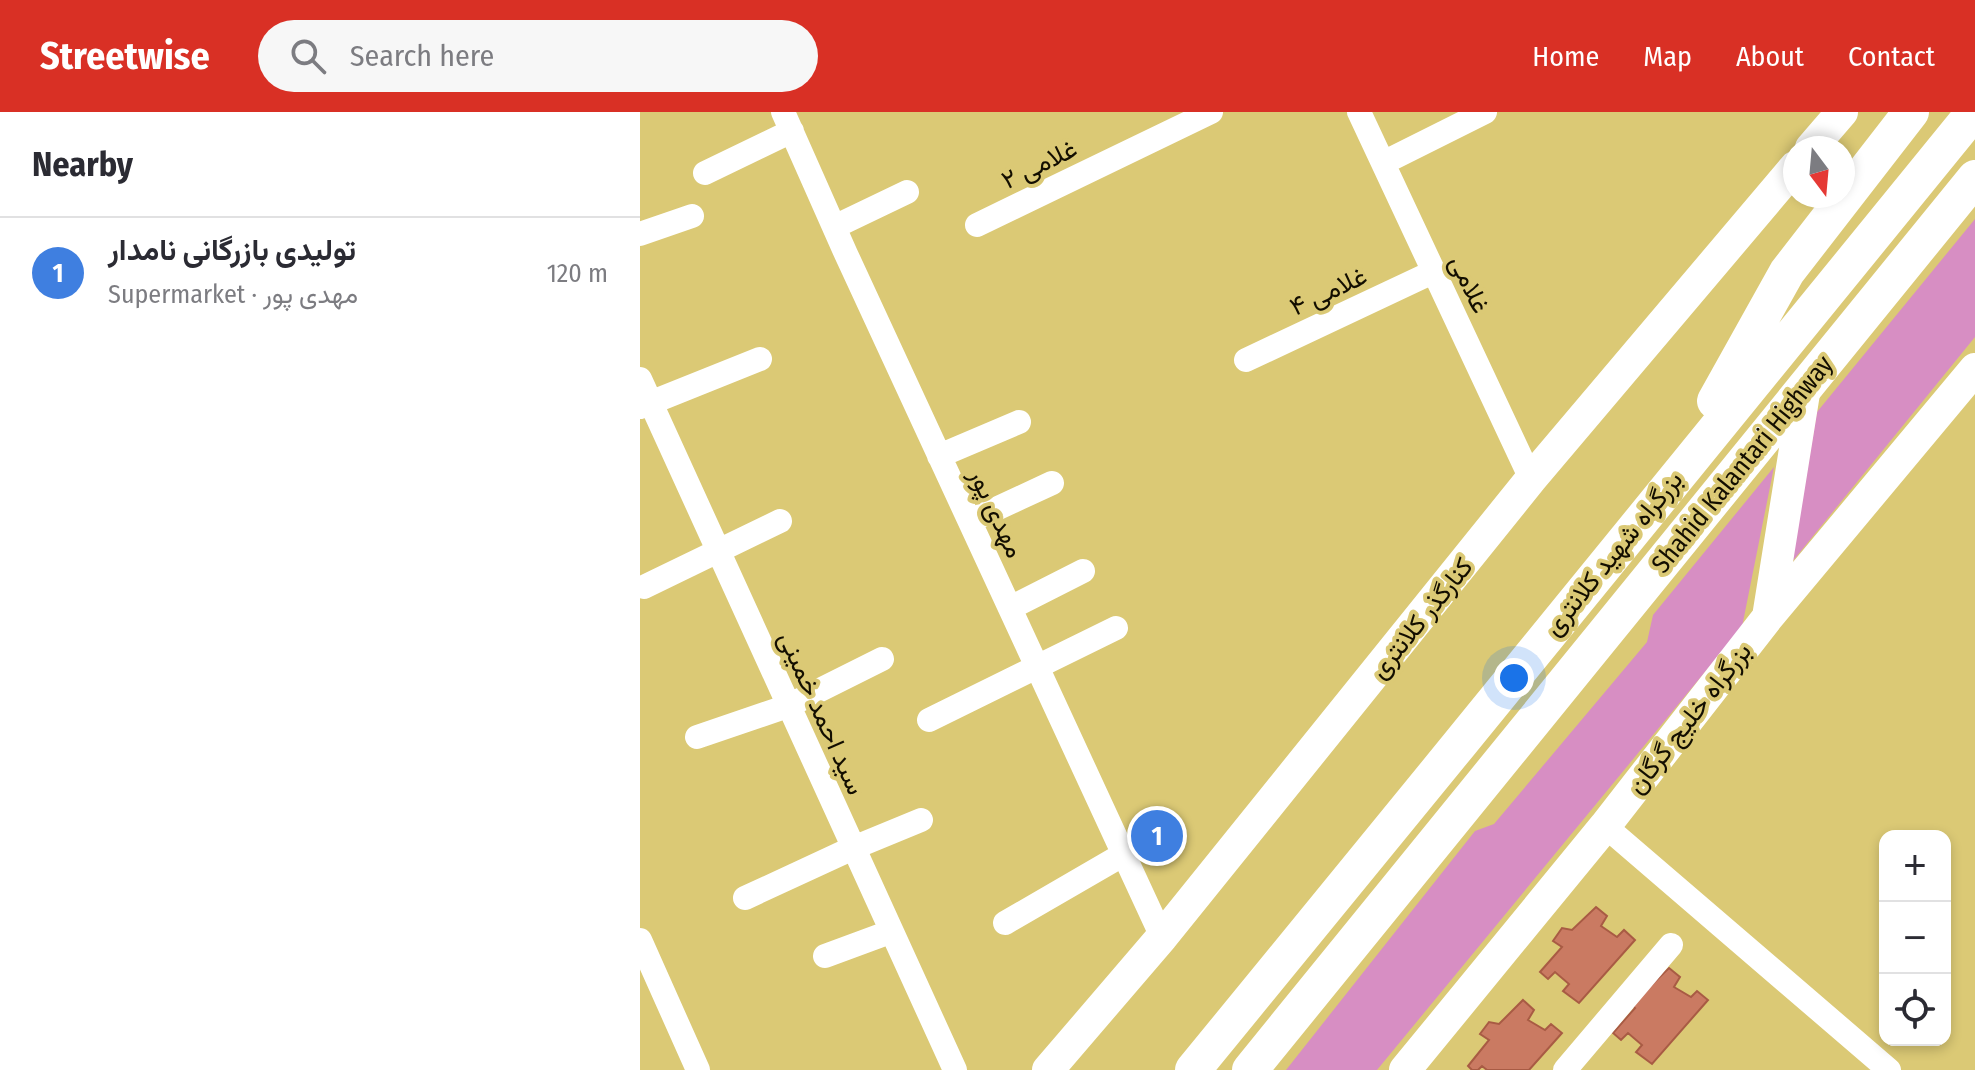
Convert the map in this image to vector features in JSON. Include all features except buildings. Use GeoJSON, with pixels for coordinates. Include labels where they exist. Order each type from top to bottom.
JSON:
{"type":"FeatureCollection","features":[{"type":"Feature","properties":{"kind":"highway"},"geometry":{"type":"LineString","coordinates":[[1667,486],[1787,272],[1911,112]]}},
{"type":"Feature","properties":{"kind":"highway","name":"بزرگراه شهید کلانتری"},"geometry":{"type":"LineString","coordinates":[[1193,1070],[1974,112]]}},
{"type":"Feature","properties":{"kind":"highway","name":"Shahid Kalantari Highway"},"geometry":{"type":"LineString","coordinates":[[1805,387],[1975,178]]}},
{"type":"Feature","properties":{"kind":"highway","name":"بزرگراه شهید کلانتری"},"geometry":{"type":"LineString","coordinates":[[1250,1070],[1805,387]]}},
{"type":"Feature","properties":{"kind":"main road"},"geometry":{"type":"LineString","coordinates":[[1821,136],[1842,112]]}},
{"type":"Feature","properties":{"kind":"main road","name":"کنارگذر کلانتری"},"geometry":{"type":"LineString","coordinates":[[1048,1070],[1162,937],[1531,479],[1783,181]]}},
{"type":"Feature","properties":{"kind":"main road","name":"بزرگراه خلیج گرگان"},"geometry":{"type":"LineString","coordinates":[[1405,1070],[1605,826],[1768,617],[1975,369]]}},
{"type":"Feature","properties":{"kind":"main road"},"geometry":{"type":"LineString","coordinates":[[1768,617],[1805,387]]}},
{"type":"Feature","properties":{"kind":"street","name":"غلامی ۲"},"geometry":{"type":"LineString","coordinates":[[977,225],[1211,112]]}},
{"type":"Feature","properties":{"kind":"street","name":"غلامی"},"geometry":{"type":"LineString","coordinates":[[1359,112],[1531,479]]}},
{"type":"Feature","properties":{"kind":"street"},"geometry":{"type":"LineString","coordinates":[[1383,163],[1485,112]]}},
{"type":"Feature","properties":{"kind":"street"},"geometry":{"type":"LineString","coordinates":[[705,173],[788,122]]}},
{"type":"Feature","properties":{"kind":"street","name":"مهدی پور"},"geometry":{"type":"LineString","coordinates":[[788,122],[1162,937]]}},
{"type":"Feature","properties":{"kind":"street"},"geometry":{"type":"LineString","coordinates":[[834,227],[907,192]]}},
{"type":"Feature","properties":{"kind":"street"},"geometry":{"type":"LineString","coordinates":[[640,234],[692,216]]}},
{"type":"Feature","properties":{"kind":"street","name":"غلامی ۴"},"geometry":{"type":"LineString","coordinates":[[1246,360],[1433,272]]}},
{"type":"Feature","properties":{"kind":"street"},"geometry":{"type":"LineString","coordinates":[[645,404],[760,359]]}},
{"type":"Feature","properties":{"kind":"street","name":"سید احمد خمینی"},"geometry":{"type":"LineString","coordinates":[[640,379],[645,404],[719,553],[955,1070]]}},
{"type":"Feature","properties":{"kind":"street"},"geometry":{"type":"LineString","coordinates":[[939,456],[1019,422]]}},
{"type":"Feature","properties":{"kind":"street"},"geometry":{"type":"LineString","coordinates":[[970,521],[1052,483]]}},
{"type":"Feature","properties":{"kind":"street"},"geometry":{"type":"LineString","coordinates":[[644,587],[780,521]]}},
{"type":"Feature","properties":{"kind":"street"},"geometry":{"type":"LineString","coordinates":[[1010,608],[1083,571]]}},
{"type":"Feature","properties":{"kind":"street"},"geometry":{"type":"LineString","coordinates":[[929,720],[1116,628]]}},
{"type":"Feature","properties":{"kind":"street"},"geometry":{"type":"LineString","coordinates":[[697,737],[788,706],[882,659]]}},
{"type":"Feature","properties":{"kind":"street"},"geometry":{"type":"LineString","coordinates":[[745,898],[921,820]]}},
{"type":"Feature","properties":{"kind":"street"},"geometry":{"type":"LineString","coordinates":[[1605,826],[1889,1070]]}},
{"type":"Feature","properties":{"kind":"street"},"geometry":{"type":"LineString","coordinates":[[1005,923],[1124,854]]}},
{"type":"Feature","properties":{"kind":"street"},"geometry":{"type":"LineString","coordinates":[[825,956],[890,932]]}},
{"type":"Feature","properties":{"kind":"street"},"geometry":{"type":"LineString","coordinates":[[640,940],[698,1070]]}},
{"type":"Feature","properties":{"kind":"street"},"geometry":{"type":"LineString","coordinates":[[1565,1070],[1671,945]]}},
{"type":"Feature","properties":{"kind":"shaded area"},"geometry":{"type":"Polygon","coordinates":[[[1975,219],[1975,337],[1792,562],[1817,412],[1975,219]]]}},
{"type":"Feature","properties":{"kind":"shaded area"},"geometry":{"type":"Polygon","coordinates":[[[1774,467],[1742,627],[1377,1070],[1286,1070],[1475,831],[1494,824],[1647,642],[1653,615],[1774,467]]]}},
{"type":"Feature","properties":{"kind":"place","name":"تولیدی بازرگانی نامدار"},"geometry":{"type":"Point","coordinates":[1157,836]}}]}
